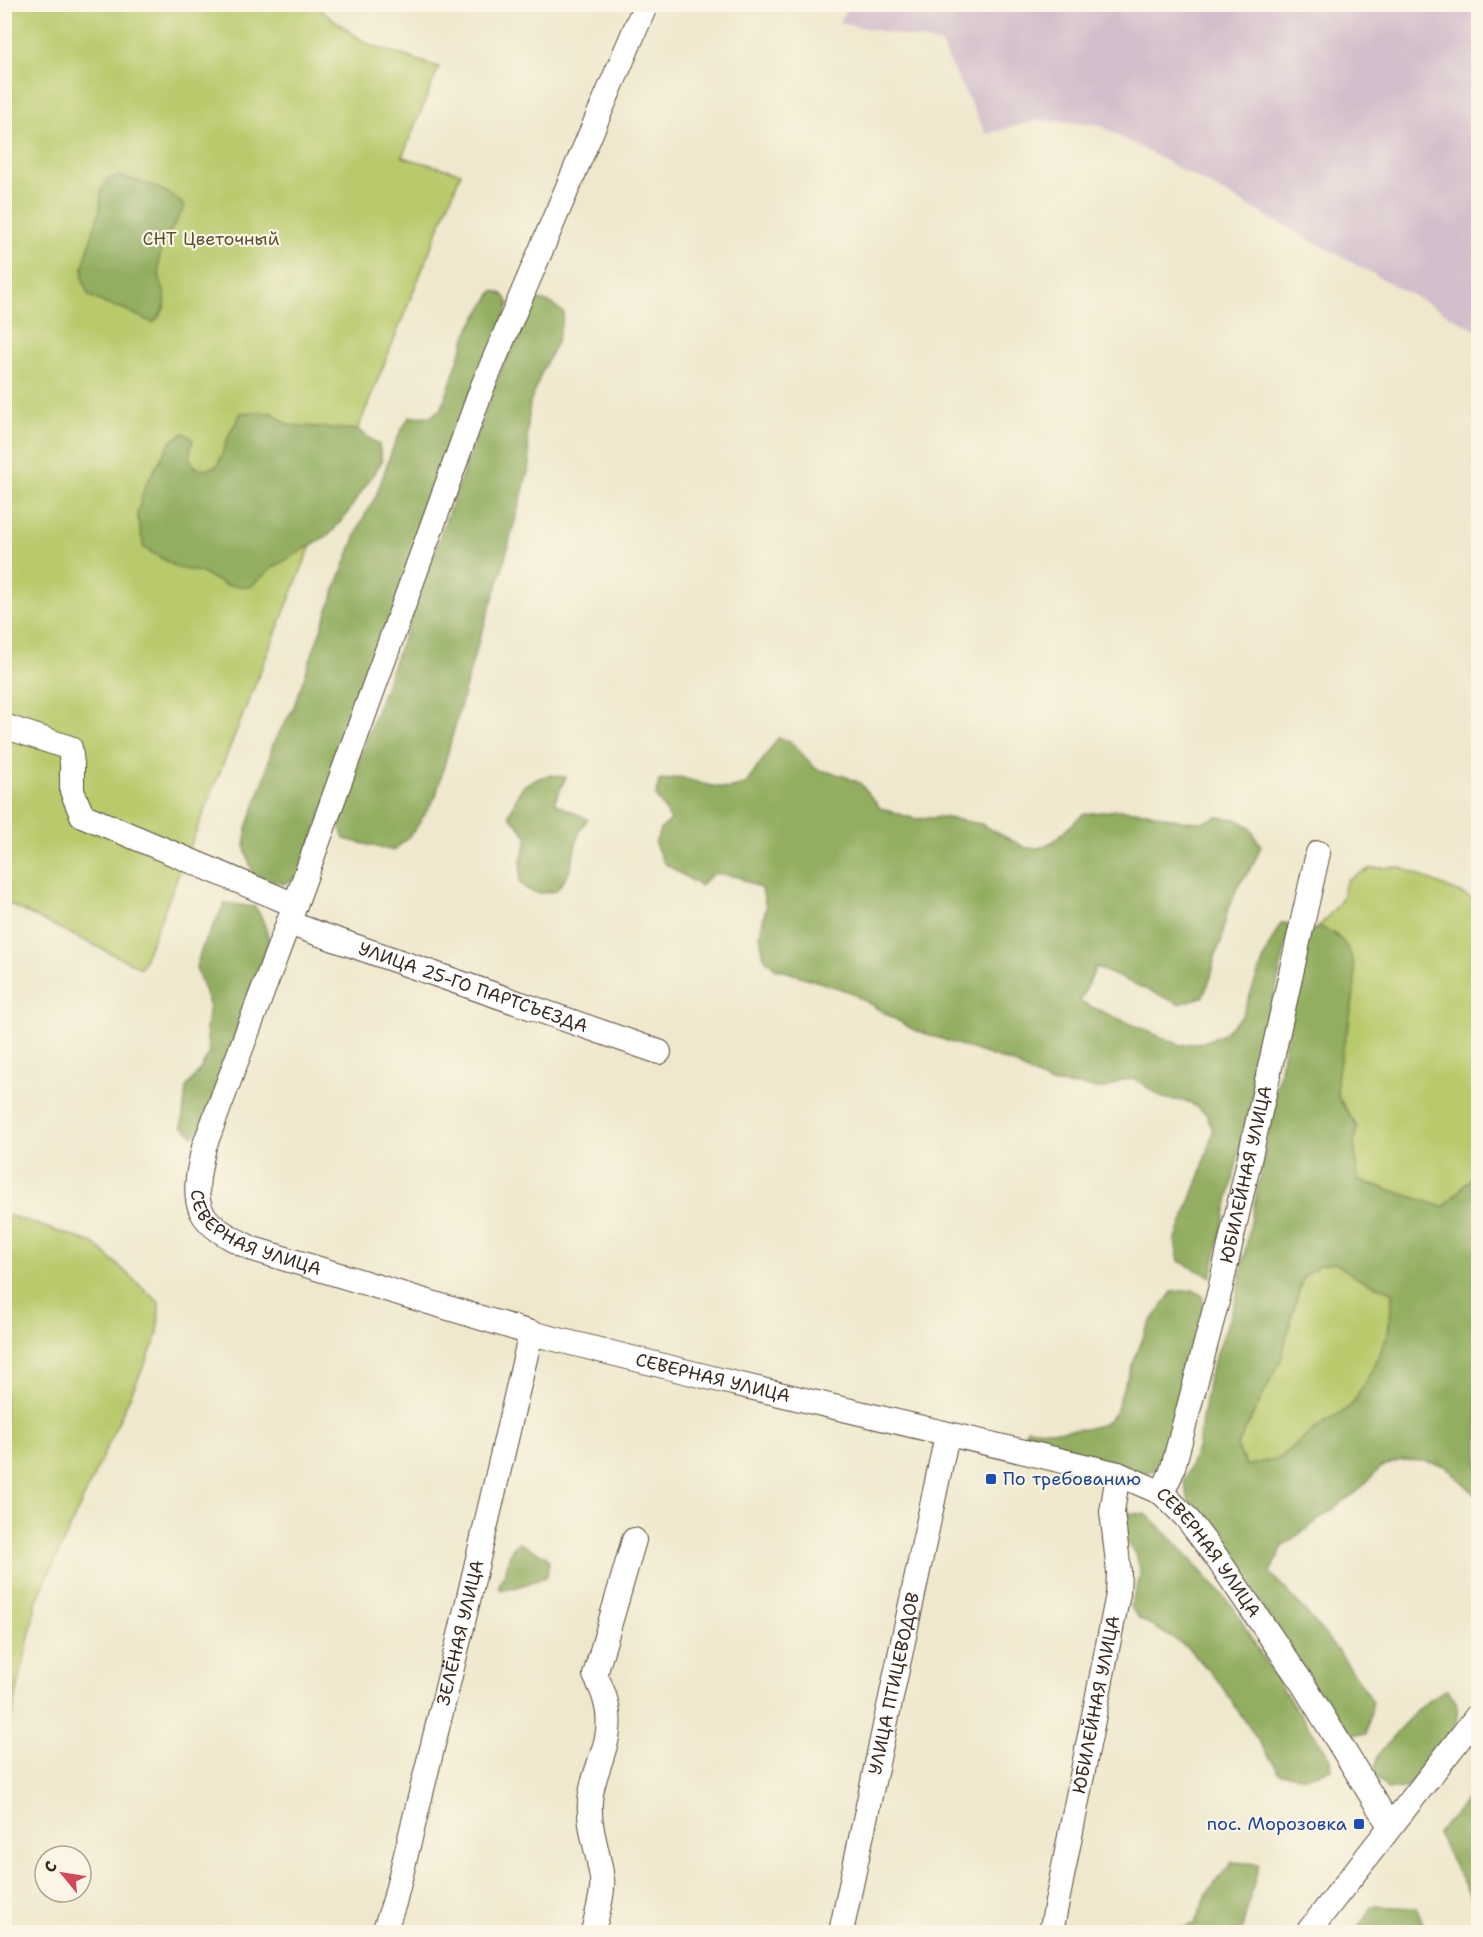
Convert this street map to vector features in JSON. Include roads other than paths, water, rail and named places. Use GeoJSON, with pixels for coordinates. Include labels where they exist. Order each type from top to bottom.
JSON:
{"type":"FeatureCollection","features":[{"type":"Feature","properties":{"kind":"street","name":"СЕВЕРНАЯ УЛИЦА"},"geometry":{"type":"LineString","coordinates":[[646,4],[482,388],[204,1147],[196,1178],[197,1200],[207,1222],[228,1237],[253,1249],[531,1333],[947,1435],[1118,1474],[1162,1493],[1186,1516],[1217,1558],[1309,1694],[1390,1826]]}},
{"type":"Feature","properties":{"kind":"street","name":"УЛИЦА 25-ГО ПАРТСЪЕЗДА"},"geometry":{"type":"LineString","coordinates":[[4,726],[70,748],[72,791],[82,814],[291,914],[659,1052]]}},
{"type":"Feature","properties":{"kind":"street","name":"ЮБИЛЕЙНАЯ УЛИЦА"},"geometry":{"type":"LineString","coordinates":[[1162,1493],[1172,1471],[1220,1290],[1318,853]]}},
{"type":"Feature","properties":{"kind":"street","name":"ЗЕЛЁНАЯ УЛИЦА"},"geometry":{"type":"LineString","coordinates":[[384,1932],[394,1903],[460,1635],[531,1333]]}},
{"type":"Feature","properties":{"kind":"street","name":"УЛИЦА ПТИЦЕВОДОВ"},"geometry":{"type":"LineString","coordinates":[[841,1932],[947,1435]]}},
{"type":"Feature","properties":{"kind":"street","name":"ЮБИЛЕЙНАЯ УЛИЦА"},"geometry":{"type":"LineString","coordinates":[[1051,1932],[1118,1594],[1119,1572],[1112,1512],[1118,1474]]}},
{"type":"Feature","properties":{"kind":"street"},"geometry":{"type":"LineString","coordinates":[[593,1932],[603,1882],[590,1805],[591,1784],[609,1728],[609,1710],[596,1675],[634,1540]]}},
{"type":"Feature","properties":{"kind":"street"},"geometry":{"type":"LineString","coordinates":[[1308,1932],[1479,1715]]}},
{"type":"Feature","properties":{"kind":"place","name":"По требованию"},"geometry":{"type":"Point","coordinates":[991,1479]}},
{"type":"Feature","properties":{"kind":"place","name":"пос. Морозовка"},"geometry":{"type":"Point","coordinates":[1359,1824]}},
{"type":"Feature","properties":{"kind":"park label","name":"СНТ Цветочный"},"geometry":{"type":"Point","coordinates":[211,239]}}]}
